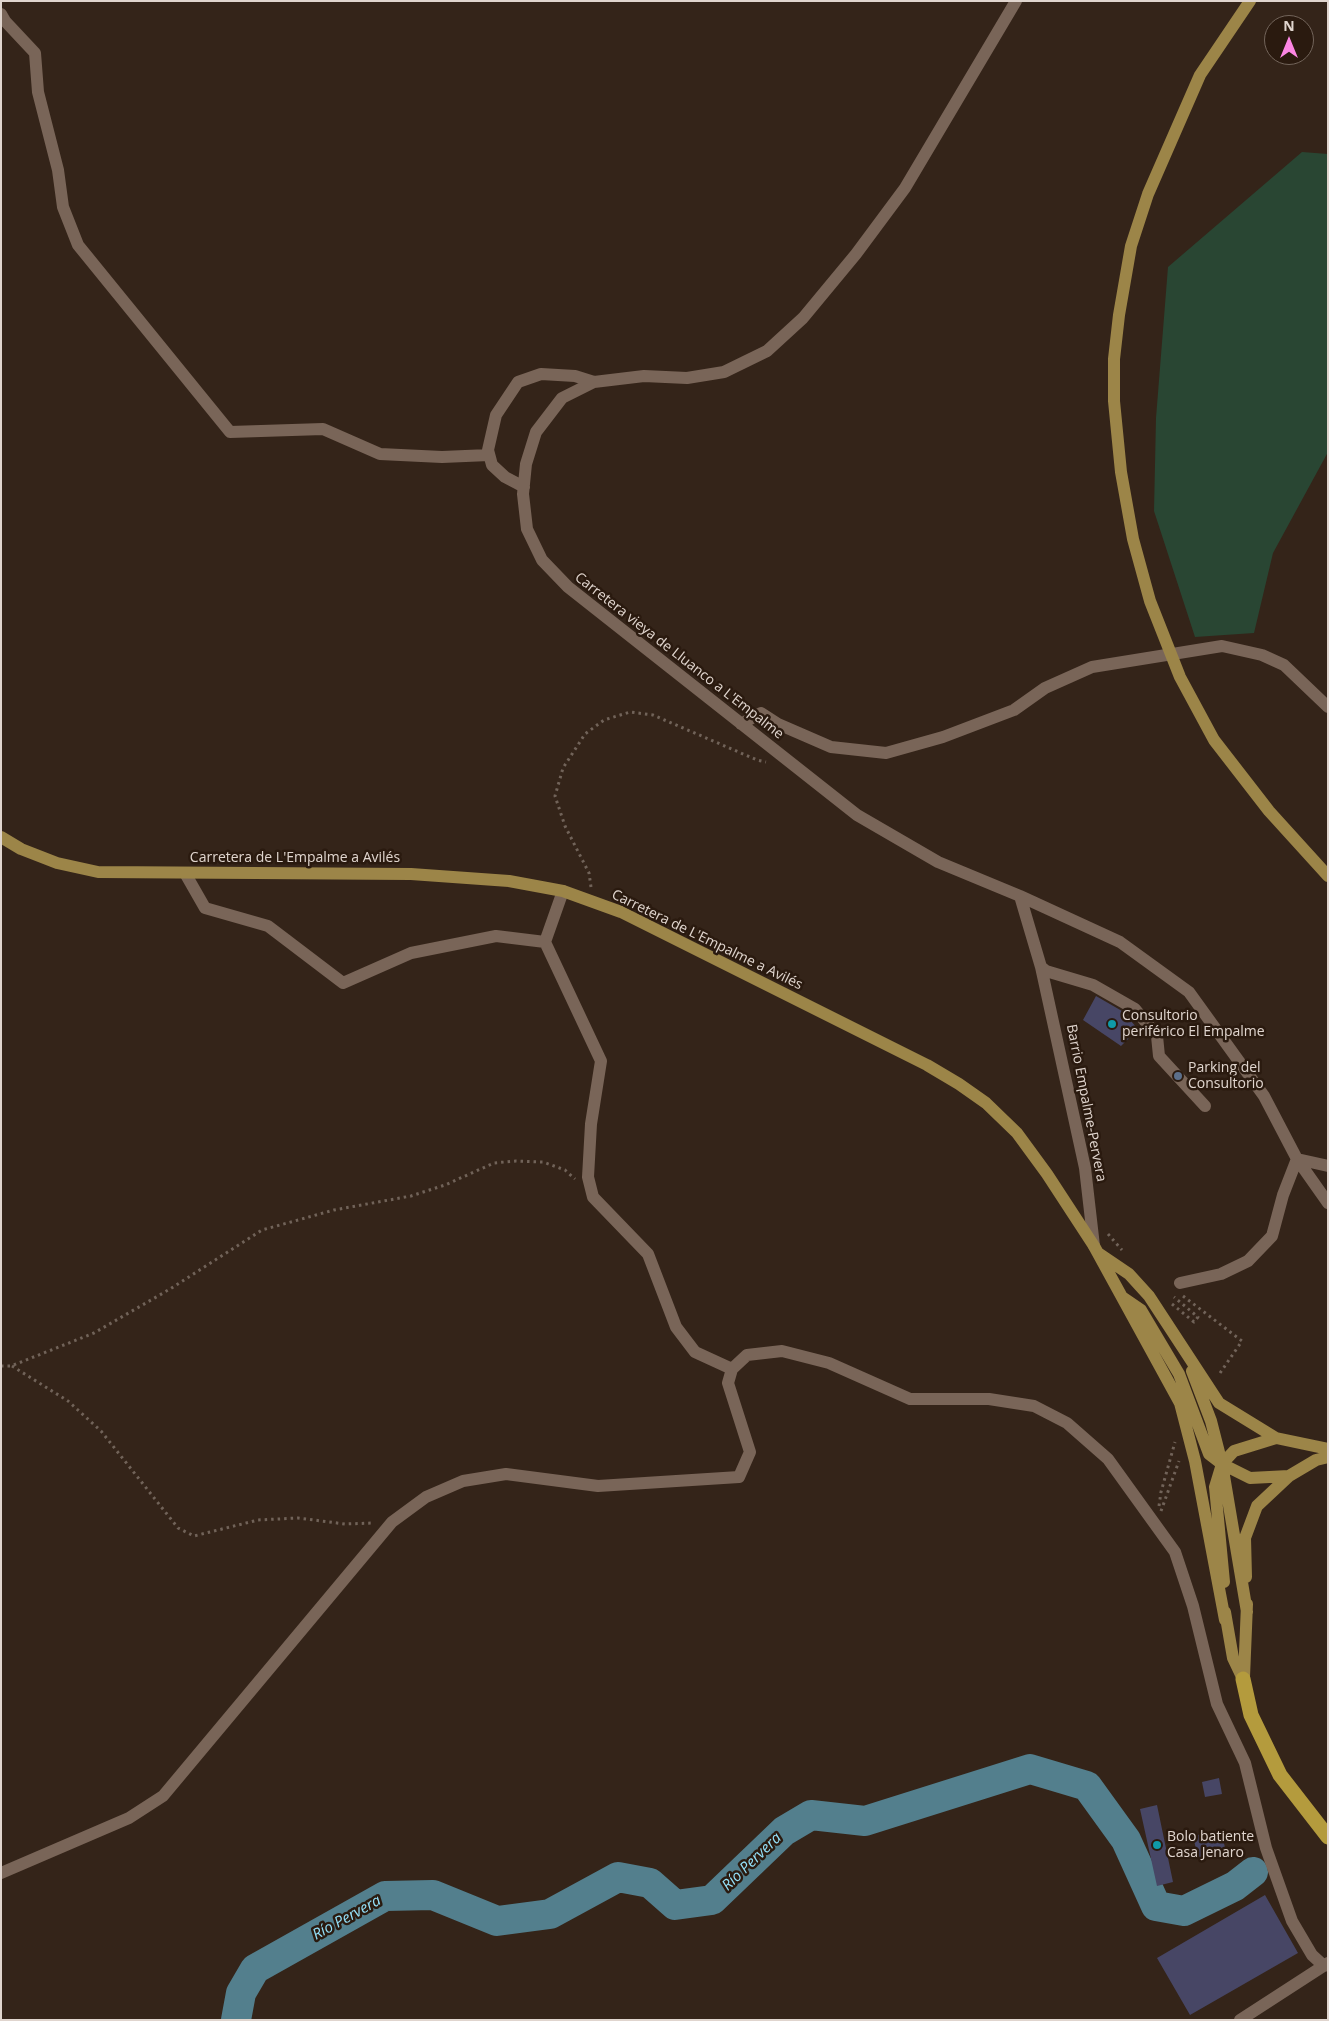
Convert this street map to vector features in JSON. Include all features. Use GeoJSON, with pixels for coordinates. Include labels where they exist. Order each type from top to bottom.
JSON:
{"type":"FeatureCollection","features":[{"type":"Feature","properties":{"kind":"highway"},"geometry":{"type":"LineString","coordinates":[[1244,1679],[1251,1715],[1280,1775],[1328,1837]]}},
{"type":"Feature","properties":{"kind":"main road"},"geometry":{"type":"LineString","coordinates":[[1250,1],[1200,75],[1148,194],[1131,246],[1119,315],[1114,359],[1114,401],[1121,472],[1133,539],[1150,601],[1180,677],[1214,740],[1269,812],[1328,876]]}},
{"type":"Feature","properties":{"kind":"main road","name":"Carretera de L'Empalme a Avilés"},"geometry":{"type":"LineString","coordinates":[[1,837],[21,849],[57,863],[98,872],[411,874],[510,881],[563,891],[621,912],[927,1065],[959,1084],[986,1103],[1017,1133],[1095,1249],[1180,1403],[1195,1461],[1225,1620]]}},
{"type":"Feature","properties":{"kind":"main road"},"geometry":{"type":"LineString","coordinates":[[1095,1249],[1129,1274],[1149,1296],[1219,1403],[1276,1438],[1328,1449]]}},
{"type":"Feature","properties":{"kind":"main road"},"geometry":{"type":"LineString","coordinates":[[1119,1295],[1141,1310],[1179,1374],[1209,1454],[1222,1464],[1250,1478],[1289,1476]]}},
{"type":"Feature","properties":{"kind":"main road"},"geometry":{"type":"LineString","coordinates":[[1183,1347],[1211,1421],[1222,1464],[1246,1612]]}},
{"type":"Feature","properties":{"kind":"main road"},"geometry":{"type":"LineString","coordinates":[[1244,1679],[1233,1658],[1225,1620],[1224,1562],[1215,1487],[1222,1464],[1234,1451],[1276,1438]]}},
{"type":"Feature","properties":{"kind":"main road"},"geometry":{"type":"LineString","coordinates":[[1244,1679],[1246,1612],[1245,1538],[1257,1506],[1289,1476],[1316,1460],[1328,1457]]}},
{"type":"Feature","properties":{"kind":"street","name":"Carretera vieya de Lluanco a L'Empalme"},"geometry":{"type":"LineString","coordinates":[[1016,1],[905,188],[856,254],[804,318],[767,350],[724,372],[687,378],[644,376],[594,382],[562,398],[536,432],[526,464],[524,487],[528,529],[542,560],[568,587],[857,815],[938,862],[1020,896],[1120,942],[1189,992],[1264,1096],[1297,1159],[1328,1203]]}},
{"type":"Feature","properties":{"kind":"street"},"geometry":{"type":"LineString","coordinates":[[1,14],[35,53],[38,92],[58,170],[63,207],[78,246],[230,432],[323,430],[380,454],[442,457],[489,455]]}},
{"type":"Feature","properties":{"kind":"street"},"geometry":{"type":"LineString","coordinates":[[524,487],[505,478],[492,465],[488,450],[496,415],[518,382],[541,374],[576,376],[594,382]]}},
{"type":"Feature","properties":{"kind":"street"},"geometry":{"type":"LineString","coordinates":[[741,724],[761,714],[778,724],[832,747],[886,753],[943,737],[1014,710],[1044,688],[1092,666],[1222,646],[1262,655],[1284,665],[1328,707]]}},
{"type":"Feature","properties":{"kind":"street"},"geometry":{"type":"LineString","coordinates":[[185,873],[205,908],[268,926],[343,983],[411,953],[468,941],[496,936],[545,942]]}},
{"type":"Feature","properties":{"kind":"street"},"geometry":{"type":"LineString","coordinates":[[563,891],[545,942],[601,1062],[590,1133],[588,1177],[594,1197],[648,1254],[676,1327],[695,1352],[732,1369]]}},
{"type":"Feature","properties":{"kind":"street","name":"Barrio Empalme-Pervera"},"geometry":{"type":"LineString","coordinates":[[1020,896],[1041,967],[1085,1168],[1095,1249]]}},
{"type":"Feature","properties":{"kind":"street"},"geometry":{"type":"LineString","coordinates":[[1041,967],[1046,971],[1093,985],[1135,1009],[1157,1036],[1159,1056],[1206,1106]]}},
{"type":"Feature","properties":{"kind":"street"},"geometry":{"type":"LineString","coordinates":[[1180,1282],[1221,1274],[1248,1261],[1272,1236],[1283,1195],[1297,1159],[1328,1166]]}},
{"type":"Feature","properties":{"kind":"street"},"geometry":{"type":"LineString","coordinates":[[1,1874],[129,1818],[163,1796],[392,1522],[433,1493],[463,1481],[506,1474],[598,1486],[739,1477],[750,1452],[728,1382],[732,1369],[747,1355],[782,1351],[829,1363],[910,1399],[989,1399],[1034,1406],[1067,1423],[1108,1459],[1175,1552],[1193,1606],[1217,1704],[1245,1763],[1266,1848],[1292,1921],[1312,1955],[1326,1964],[1240,2020]]}},
{"type":"Feature","properties":{"kind":"path"},"geometry":{"type":"LineString","coordinates":[[593,902],[588,873],[565,826],[555,796],[563,768],[585,734],[604,720],[630,712],[653,715],[758,760],[767,762]]}},
{"type":"Feature","properties":{"kind":"path"},"geometry":{"type":"LineString","coordinates":[[1,1366],[12,1366],[94,1333],[170,1289],[262,1230],[334,1210],[411,1196],[445,1185],[494,1163],[516,1161],[543,1162],[565,1170],[594,1197]]}},
{"type":"Feature","properties":{"kind":"path"},"geometry":{"type":"LineString","coordinates":[[12,1366],[68,1401],[100,1430],[178,1528],[194,1536],[258,1520],[298,1518],[345,1524],[392,1522]]}},
{"type":"Feature","properties":{"kind":"path"},"geometry":{"type":"LineString","coordinates":[[1174,1443],[1161,1492],[1159,1514],[1164,1508],[1181,1454]]}},
{"type":"Feature","properties":{"kind":"green space"},"geometry":{"type":"Polygon","coordinates":[[[1302,152],[1328,154],[1328,452],[1273,553],[1254,633],[1195,637],[1154,511],[1156,418],[1168,267],[1302,152]]]}},
{"type":"Feature","properties":{"kind":"building","name":"Consultorio periférico El Empalme"},"geometry":{"type":"Polygon","coordinates":[[[1096,996],[1122,1011],[1138,1029],[1121,1046],[1083,1020],[1096,996]]]}},
{"type":"Feature","properties":{"kind":"building"},"geometry":{"type":"Polygon","coordinates":[[[1219,1778],[1222,1794],[1205,1797],[1202,1782],[1219,1778]]]}},
{"type":"Feature","properties":{"kind":"building","name":"Bolo batiente Casa Jenaro"},"geometry":{"type":"Polygon","coordinates":[[[1157,1805],[1173,1882],[1157,1886],[1140,1809],[1157,1805]]]}},
{"type":"Feature","properties":{"kind":"building"},"geometry":{"type":"Polygon","coordinates":[[[1221,1830],[1226,1852],[1198,1858],[1193,1836],[1221,1830]]]}},
{"type":"Feature","properties":{"kind":"building"},"geometry":{"type":"Polygon","coordinates":[[[1265,1895],[1298,1953],[1190,2015],[1157,1958],[1265,1895]]]}},
{"type":"Feature","properties":{"kind":"waterway","name":"Río Pervera"},"geometry":{"type":"LineString","coordinates":[[236,2020],[241,1993],[255,1969],[385,1896],[433,1895],[497,1921],[550,1914],[618,1877],[650,1883],[675,1905],[712,1900],[784,1831],[811,1815],[865,1821],[1030,1769],[1087,1786],[1126,1840],[1156,1906],[1184,1911],[1235,1886],[1253,1872]]}},
{"type":"Feature","properties":{"kind":"place","name":"Consultorio periférico El Empalme"},"geometry":{"type":"Point","coordinates":[1112,1024]}},
{"type":"Feature","properties":{"kind":"place","name":"Parking del Consultorio"},"geometry":{"type":"Point","coordinates":[1178,1076]}},
{"type":"Feature","properties":{"kind":"place","name":"Bolo batiente Casa Jenaro"},"geometry":{"type":"Point","coordinates":[1157,1845]}}]}
